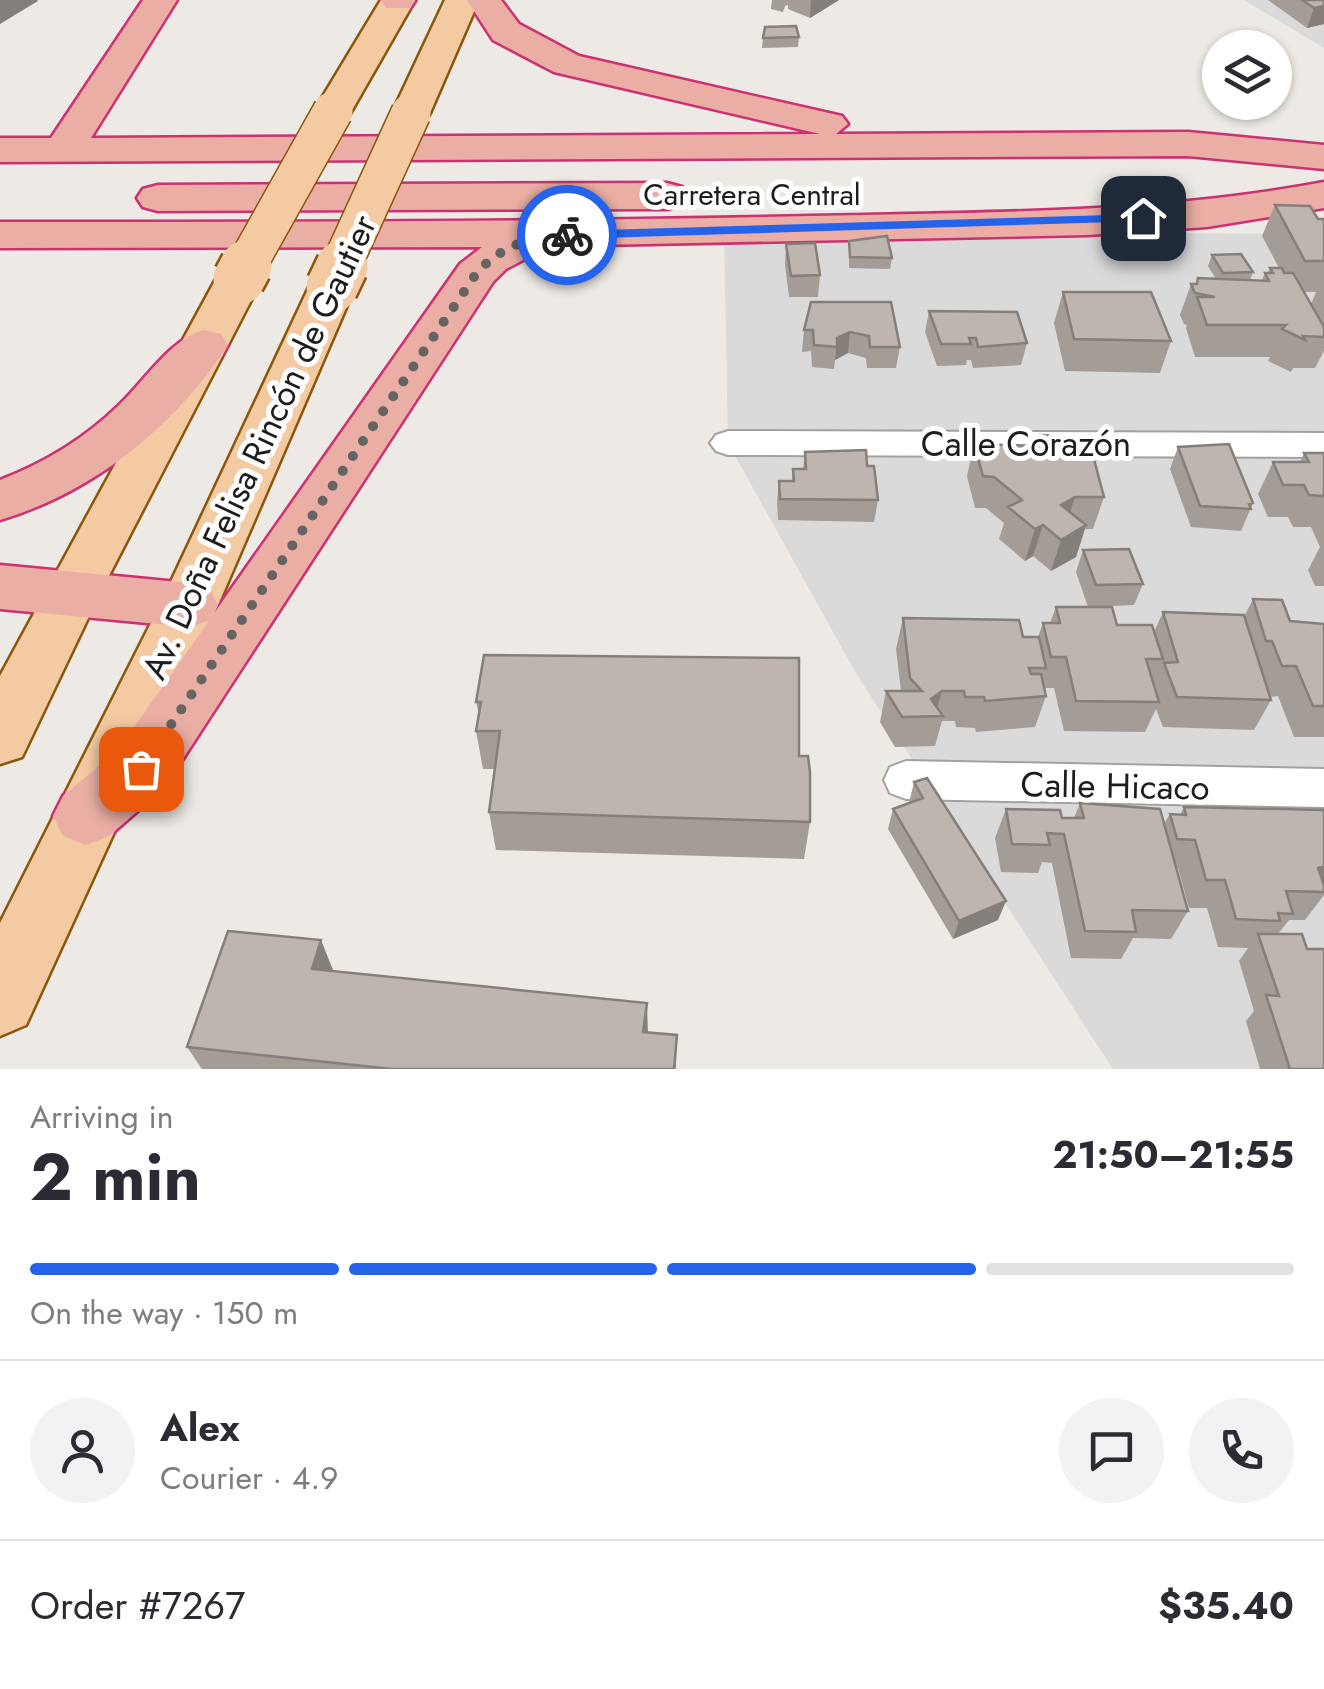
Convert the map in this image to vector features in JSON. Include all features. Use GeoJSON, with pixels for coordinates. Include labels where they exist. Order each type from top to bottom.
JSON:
{"type":"FeatureCollection","features":[{"type":"Feature","properties":{"kind":"highway"},"geometry":{"type":"LineString","coordinates":[[32,150],[126,0]]}},
{"type":"Feature","properties":{"kind":"highway"},"geometry":{"type":"LineString","coordinates":[[32,150],[114,68],[160,0]]}},
{"type":"Feature","properties":{"kind":"highway"},"geometry":{"type":"LineString","coordinates":[[484,0],[506,32],[567,64],[919,144]]}},
{"type":"Feature","properties":{"kind":"highway"},"geometry":{"type":"LineString","coordinates":[[114,68],[114,95],[135,120],[170,137],[219,148]]}},
{"type":"Feature","properties":{"kind":"highway"},"geometry":{"type":"LineString","coordinates":[[32,150],[1188,144],[1324,157]]}},
{"type":"Feature","properties":{"kind":"highway","name":"Carretera Central"},"geometry":{"type":"LineString","coordinates":[[0,181],[1324,175]]}},
{"type":"Feature","properties":{"kind":"highway"},"geometry":{"type":"LineString","coordinates":[[9,238],[536,236],[1106,221],[1255,210],[1324,194]]}},
{"type":"Feature","properties":{"kind":"highway","name":"Carretera Central"},"geometry":{"type":"LineString","coordinates":[[0,200],[1324,194]]}},
{"type":"Feature","properties":{"kind":"highway"},"geometry":{"type":"LineString","coordinates":[[86,816],[141,769],[476,274],[490,260],[536,236]]}},
{"type":"Feature","properties":{"kind":"highway"},"geometry":{"type":"LineString","coordinates":[[0,501],[93,459],[144,412],[204,345]]}},
{"type":"Feature","properties":{"kind":"highway"},"geometry":{"type":"LineString","coordinates":[[0,587],[189,605]]}},
{"type":"Feature","properties":{"kind":"main road"},"geometry":{"type":"LineString","coordinates":[[0,738],[239,278],[398,0]]}},
{"type":"Feature","properties":{"kind":"main road","name":"Av. Doña Felisa Rincón de Gautier"},"geometry":{"type":"LineString","coordinates":[[0,1000],[189,605],[462,0]]}},
{"type":"Feature","properties":{"kind":"street"},"geometry":{"type":"LineString","coordinates":[[1188,144],[1324,146]]}},
{"type":"Feature","properties":{"kind":"street","name":"Calle Corazón"},"geometry":{"type":"LineString","coordinates":[[728,443],[1324,444]]}},
{"type":"Feature","properties":{"kind":"street","name":"Calle Hicaco"},"geometry":{"type":"LineString","coordinates":[[906,780],[1097,788],[1324,788]]}},
{"type":"Feature","properties":{"kind":"shaded area"},"geometry":{"type":"Polygon","coordinates":[[[1244,0],[1324,0],[1324,48],[1244,0]]]}},
{"type":"Feature","properties":{"kind":"shaded area"},"geometry":{"type":"Polygon","coordinates":[[[724,231],[1324,234],[1324,1069],[1113,1069],[857,675],[728,443],[724,231]]]}},
{"type":"Feature","properties":{"kind":"building"},"geometry":{"type":"Polygon","coordinates":[[[1302,0],[1324,0],[1324,6],[1314,8],[1302,0]]]}},
{"type":"Feature","properties":{"kind":"building"},"geometry":{"type":"Polygon","coordinates":[[[796,26],[799,37],[763,38],[765,27],[796,26]]]}},
{"type":"Feature","properties":{"kind":"building"},"geometry":{"type":"Polygon","coordinates":[[[1275,205],[1310,206],[1318,219],[1324,219],[1324,261],[1305,261],[1275,205]]]}},
{"type":"Feature","properties":{"kind":"building"},"geometry":{"type":"Polygon","coordinates":[[[887,236],[892,258],[850,257],[849,241],[887,236]]]}},
{"type":"Feature","properties":{"kind":"building"},"geometry":{"type":"Polygon","coordinates":[[[815,243],[820,275],[791,276],[786,244],[815,243]]]}},
{"type":"Feature","properties":{"kind":"building"},"geometry":{"type":"Polygon","coordinates":[[[1241,254],[1253,272],[1223,273],[1212,255],[1241,254]]]}},
{"type":"Feature","properties":{"kind":"building"},"geometry":{"type":"Polygon","coordinates":[[[1270,268],[1293,273],[1324,327],[1324,337],[1303,336],[1305,340],[1282,329],[1286,325],[1207,325],[1197,297],[1215,297],[1195,293],[1191,284],[1197,284],[1198,278],[1269,281],[1265,273],[1273,273],[1270,268]]]}},
{"type":"Feature","properties":{"kind":"building"},"geometry":{"type":"Polygon","coordinates":[[[1063,292],[1151,292],[1171,341],[1074,339],[1063,292]]]}},
{"type":"Feature","properties":{"kind":"building"},"geometry":{"type":"Polygon","coordinates":[[[811,302],[891,302],[900,347],[870,347],[869,336],[850,332],[837,338],[837,347],[814,345],[813,330],[804,330],[811,302]]]}},
{"type":"Feature","properties":{"kind":"building"},"geometry":{"type":"Polygon","coordinates":[[[929,311],[1017,312],[1027,343],[978,347],[976,338],[969,338],[971,344],[941,344],[929,311]]]}},
{"type":"Feature","properties":{"kind":"building"},"geometry":{"type":"Polygon","coordinates":[[[1040,435],[1061,436],[1064,448],[1091,448],[1104,497],[1075,497],[1061,505],[1086,525],[1061,540],[1043,525],[1035,529],[1008,507],[1022,500],[994,477],[983,476],[974,444],[1042,446],[1040,435]]]}},
{"type":"Feature","properties":{"kind":"building"},"geometry":{"type":"Polygon","coordinates":[[[1229,444],[1253,503],[1249,504],[1251,509],[1200,506],[1178,447],[1229,444]]]}},
{"type":"Feature","properties":{"kind":"building"},"geometry":{"type":"Polygon","coordinates":[[[866,450],[867,466],[874,466],[878,500],[780,499],[779,481],[794,481],[793,469],[806,469],[805,452],[866,450]]]}},
{"type":"Feature","properties":{"kind":"building"},"geometry":{"type":"Polygon","coordinates":[[[1304,453],[1324,453],[1324,496],[1309,495],[1304,485],[1283,485],[1273,462],[1309,462],[1304,453]]]}},
{"type":"Feature","properties":{"kind":"building"},"geometry":{"type":"Polygon","coordinates":[[[1129,549],[1143,584],[1096,585],[1083,550],[1129,549]]]}},
{"type":"Feature","properties":{"kind":"building"},"geometry":{"type":"Polygon","coordinates":[[[1253,599],[1282,600],[1290,621],[1324,624],[1324,706],[1313,706],[1296,666],[1282,666],[1272,641],[1266,641],[1253,599]]]}},
{"type":"Feature","properties":{"kind":"building"},"geometry":{"type":"Polygon","coordinates":[[[1056,607],[1112,607],[1117,625],[1152,625],[1163,659],[1146,659],[1159,702],[1076,701],[1066,657],[1051,657],[1043,623],[1060,623],[1056,607]]]}},
{"type":"Feature","properties":{"kind":"building"},"geometry":{"type":"Polygon","coordinates":[[[1163,612],[1244,615],[1271,700],[1177,697],[1164,663],[1178,662],[1163,612]]]}},
{"type":"Feature","properties":{"kind":"building"},"geometry":{"type":"Polygon","coordinates":[[[903,618],[1019,620],[1023,637],[1039,637],[1046,668],[1029,668],[1031,674],[1041,674],[1046,696],[985,701],[984,697],[965,697],[964,691],[942,691],[931,699],[943,716],[902,717],[886,691],[922,691],[910,678],[903,618]]]}},
{"type":"Feature","properties":{"kind":"building"},"geometry":{"type":"Polygon","coordinates":[[[484,655],[799,658],[799,756],[808,756],[810,822],[489,812],[500,731],[476,731],[481,702],[476,702],[484,655]]]}},
{"type":"Feature","properties":{"kind":"building"},"geometry":{"type":"Polygon","coordinates":[[[927,778],[1006,901],[959,921],[893,809],[923,798],[914,782],[927,778]]]}},
{"type":"Feature","properties":{"kind":"building"},"geometry":{"type":"Polygon","coordinates":[[[1080,803],[1160,809],[1188,911],[1132,910],[1136,932],[1085,931],[1064,834],[1047,833],[1050,845],[1012,844],[1006,809],[1060,810],[1062,818],[1084,818],[1080,803]]]}},
{"type":"Feature","properties":{"kind":"building"},"geometry":{"type":"Polygon","coordinates":[[[1184,807],[1324,810],[1324,866],[1318,868],[1324,892],[1286,891],[1293,914],[1278,913],[1280,921],[1236,919],[1225,880],[1206,880],[1195,840],[1177,839],[1170,814],[1186,815],[1184,807]]]}},
{"type":"Feature","properties":{"kind":"building"},"geometry":{"type":"Polygon","coordinates":[[[228,931],[321,940],[312,969],[647,1003],[643,1032],[677,1035],[674,1069],[392,1069],[187,1047],[228,931]]]}},
{"type":"Feature","properties":{"kind":"building"},"geometry":{"type":"Polygon","coordinates":[[[1258,934],[1302,934],[1307,949],[1324,949],[1324,1069],[1290,1069],[1266,995],[1279,996],[1258,934]]]}},
{"type":"Feature","properties":{"kind":"way so far"},"geometry":{"type":"LineString","coordinates":[[141,769],[476,274],[504,251],[536,236],[567,235]]}},
{"type":"Feature","properties":{"kind":"route"},"geometry":{"type":"LineString","coordinates":[[567,235],[1143,218]]}}]}
